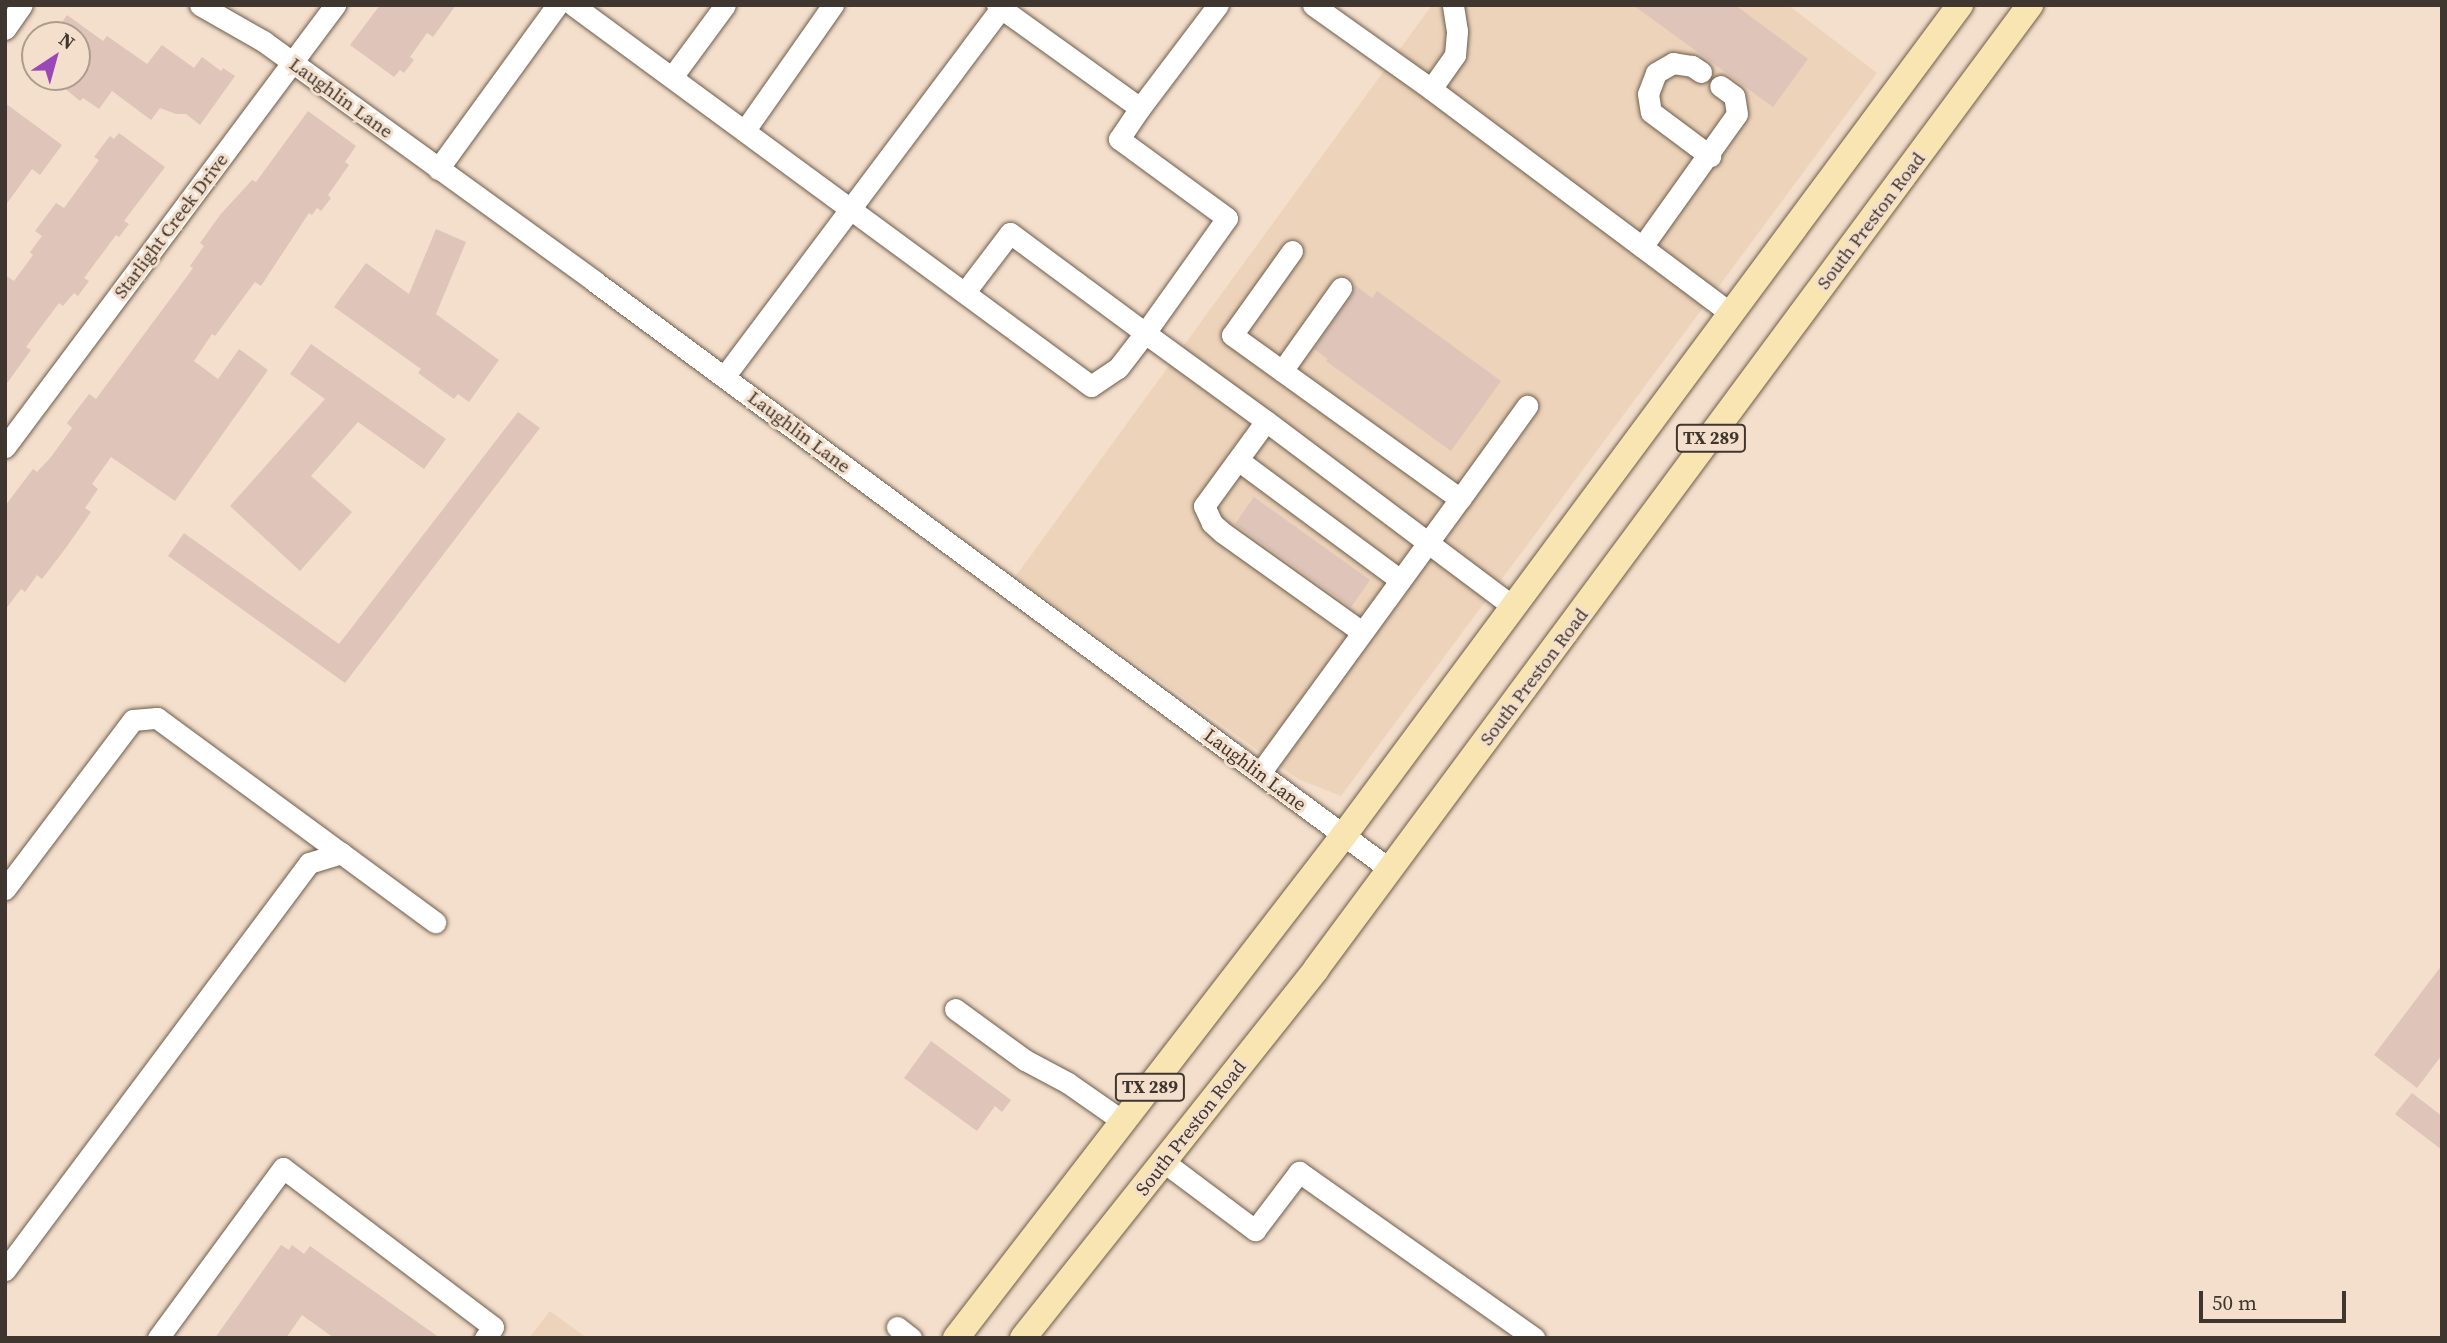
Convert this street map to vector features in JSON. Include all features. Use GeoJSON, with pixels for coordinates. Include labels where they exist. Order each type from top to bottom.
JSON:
{"type":"FeatureCollection","features":[{"type":"Feature","properties":{"kind":"main road","name":"TX 289"},"geometry":{"type":"LineString","coordinates":[[956,1338],[1344,835],[1960,5]]}},
{"type":"Feature","properties":{"kind":"main road","name":"South Preston Road"},"geometry":{"type":"LineString","coordinates":[[1023,1338],[1391,870],[2030,5]]}},
{"type":"Feature","properties":{"kind":"street"},"geometry":{"type":"LineString","coordinates":[[5,29],[22,5]]}},
{"type":"Feature","properties":{"kind":"street","name":"Laughlin Lane"},"geometry":{"type":"LineString","coordinates":[[200,5],[232,21],[293,62],[1391,870]]}},
{"type":"Feature","properties":{"kind":"street","name":"Starlight Creek Drive"},"geometry":{"type":"LineString","coordinates":[[5,447],[335,5]]}},
{"type":"Feature","properties":{"kind":"street"},"geometry":{"type":"LineString","coordinates":[[438,169],[557,5]]}},
{"type":"Feature","properties":{"kind":"street"},"geometry":{"type":"LineString","coordinates":[[573,5],[1091,386],[1118,369],[1227,218],[1119,139],[1218,5]]}},
{"type":"Feature","properties":{"kind":"street"},"geometry":{"type":"LineString","coordinates":[[672,77],[724,5]]}},
{"type":"Feature","properties":{"kind":"street"},"geometry":{"type":"LineString","coordinates":[[745,130],[834,5]]}},
{"type":"Feature","properties":{"kind":"street"},"geometry":{"type":"LineString","coordinates":[[1313,5],[1431,89],[1730,313]]}},
{"type":"Feature","properties":{"kind":"street"},"geometry":{"type":"LineString","coordinates":[[1431,89],[1455,55],[1457,31],[1452,5]]}},
{"type":"Feature","properties":{"kind":"street"},"geometry":{"type":"LineString","coordinates":[[724,377],[999,7],[1140,108]]}},
{"type":"Feature","properties":{"kind":"street"},"geometry":{"type":"LineString","coordinates":[[1702,72],[1692,66],[1673,63],[1656,73],[1648,94],[1651,112],[1710,156]]}},
{"type":"Feature","properties":{"kind":"street"},"geometry":{"type":"LineString","coordinates":[[1642,247],[1710,156],[1737,114],[1734,96],[1720,86]]}},
{"type":"Feature","properties":{"kind":"street"},"geometry":{"type":"LineString","coordinates":[[965,292],[1010,233],[1514,607]]}},
{"type":"Feature","properties":{"kind":"street"},"geometry":{"type":"LineString","coordinates":[[1292,251],[1232,335],[1460,499]]}},
{"type":"Feature","properties":{"kind":"street"},"geometry":{"type":"LineString","coordinates":[[1282,371],[1340,288]]}},
{"type":"Feature","properties":{"kind":"street"},"geometry":{"type":"LineString","coordinates":[[1260,773],[1527,406]]}},
{"type":"Feature","properties":{"kind":"street"},"geometry":{"type":"LineString","coordinates":[[1265,421],[1204,506],[1212,523],[1362,632]]}},
{"type":"Feature","properties":{"kind":"street"},"geometry":{"type":"LineString","coordinates":[[1238,460],[1400,580]]}},
{"type":"Feature","properties":{"kind":"street"},"geometry":{"type":"LineString","coordinates":[[5,889],[132,720],[157,718],[435,922]]}},
{"type":"Feature","properties":{"kind":"street"},"geometry":{"type":"LineString","coordinates":[[5,1270],[309,863],[341,853]]}},
{"type":"Feature","properties":{"kind":"street"},"geometry":{"type":"LineString","coordinates":[[955,1009],[1025,1060],[1068,1083],[1124,1122]]}},
{"type":"Feature","properties":{"kind":"street"},"geometry":{"type":"LineString","coordinates":[[1164,1162],[1255,1230],[1299,1172],[1534,1338]]}},
{"type":"Feature","properties":{"kind":"street"},"geometry":{"type":"LineString","coordinates":[[158,1338],[283,1168],[493,1327],[485,1338]]}},
{"type":"Feature","properties":{"kind":"shaded area"},"geometry":{"type":"Polygon","coordinates":[[[1432,5],[1788,5],[1877,73],[1341,796],[1298,779],[1015,577],[1432,5]]]}},
{"type":"Feature","properties":{"kind":"shaded area"},"geometry":{"type":"Polygon","coordinates":[[[550,1311],[587,1338],[529,1338],[550,1311]]]}},
{"type":"Feature","properties":{"kind":"building"},"geometry":{"type":"Polygon","coordinates":[[[380,5],[456,5],[433,37],[427,33],[410,57],[414,60],[404,73],[400,70],[394,77],[350,45],[380,5]]]}},
{"type":"Feature","properties":{"kind":"building"},"geometry":{"type":"Polygon","coordinates":[[[1633,5],[1735,5],[1808,59],[1773,107],[1633,5]]]}},
{"type":"Feature","properties":{"kind":"building"},"geometry":{"type":"Polygon","coordinates":[[[67,15],[75,21],[63,21],[67,15]]]}},
{"type":"Feature","properties":{"kind":"building"},"geometry":{"type":"Polygon","coordinates":[[[91,32],[103,41],[107,36],[147,64],[162,45],[194,68],[202,57],[221,71],[223,68],[235,76],[200,125],[186,114],[176,114],[160,108],[151,120],[112,91],[99,109],[83,98],[80,101],[68,91],[91,91],[91,32]]]}},
{"type":"Feature","properties":{"kind":"building"},"geometry":{"type":"Polygon","coordinates":[[[5,103],[62,145],[40,175],[32,169],[5,206],[5,103]]]}},
{"type":"Feature","properties":{"kind":"building"},"geometry":{"type":"Polygon","coordinates":[[[308,111],[356,146],[345,162],[349,165],[328,195],[331,198],[321,211],[317,208],[312,215],[309,213],[261,286],[255,282],[215,336],[212,334],[194,361],[218,379],[239,349],[268,370],[175,501],[111,457],[92,484],[98,489],[85,508],[91,512],[42,579],[37,575],[25,592],[21,589],[5,610],[5,506],[33,469],[37,472],[51,457],[72,428],[67,423],[89,394],[96,399],[193,268],[190,266],[204,246],[200,243],[220,215],[252,180],[256,182],[308,111]]]}},
{"type":"Feature","properties":{"kind":"building"},"geometry":{"type":"Polygon","coordinates":[[[119,133],[165,167],[124,221],[129,224],[119,237],[116,235],[84,278],[89,281],[78,296],[74,293],[63,306],[59,303],[26,347],[31,350],[5,386],[5,275],[14,281],[33,255],[30,252],[42,236],[35,231],[56,203],[64,208],[99,160],[94,157],[110,136],[114,139],[119,133]]]}},
{"type":"Feature","properties":{"kind":"building"},"geometry":{"type":"Polygon","coordinates":[[[436,229],[466,242],[436,314],[499,360],[469,402],[458,394],[454,399],[418,373],[421,369],[334,307],[366,263],[409,294],[436,229]]]}},
{"type":"Feature","properties":{"kind":"building"},"geometry":{"type":"Polygon","coordinates":[[[1355,285],[1372,298],[1377,291],[1501,381],[1451,451],[1326,361],[1328,359],[1314,349],[1352,296],[1355,285]]]}},
{"type":"Feature","properties":{"kind":"building"},"geometry":{"type":"Polygon","coordinates":[[[311,344],[446,439],[424,469],[358,422],[311,476],[352,512],[300,571],[230,506],[325,399],[290,374],[311,344]]]}},
{"type":"Feature","properties":{"kind":"building"},"geometry":{"type":"Polygon","coordinates":[[[518,412],[540,428],[345,683],[168,556],[184,533],[339,644],[518,412]]]}},
{"type":"Feature","properties":{"kind":"building"},"geometry":{"type":"Polygon","coordinates":[[[1254,497],[1370,580],[1351,607],[1235,524],[1254,497]]]}},
{"type":"Feature","properties":{"kind":"building"},"geometry":{"type":"Polygon","coordinates":[[[2442,965],[2442,1055],[2417,1088],[2374,1055],[2442,965]]]}},
{"type":"Feature","properties":{"kind":"building"},"geometry":{"type":"Polygon","coordinates":[[[931,1041],[1011,1100],[1002,1112],[995,1106],[977,1131],[904,1078],[931,1041]]]}},
{"type":"Feature","properties":{"kind":"building"},"geometry":{"type":"Polygon","coordinates":[[[2412,1093],[2442,1116],[2442,1150],[2395,1114],[2412,1093]]]}},
{"type":"Feature","properties":{"kind":"building"},"geometry":{"type":"Polygon","coordinates":[[[281,1245],[289,1250],[292,1245],[304,1254],[310,1246],[440,1338],[334,1338],[302,1315],[286,1338],[215,1338],[281,1245]]]}}]}
